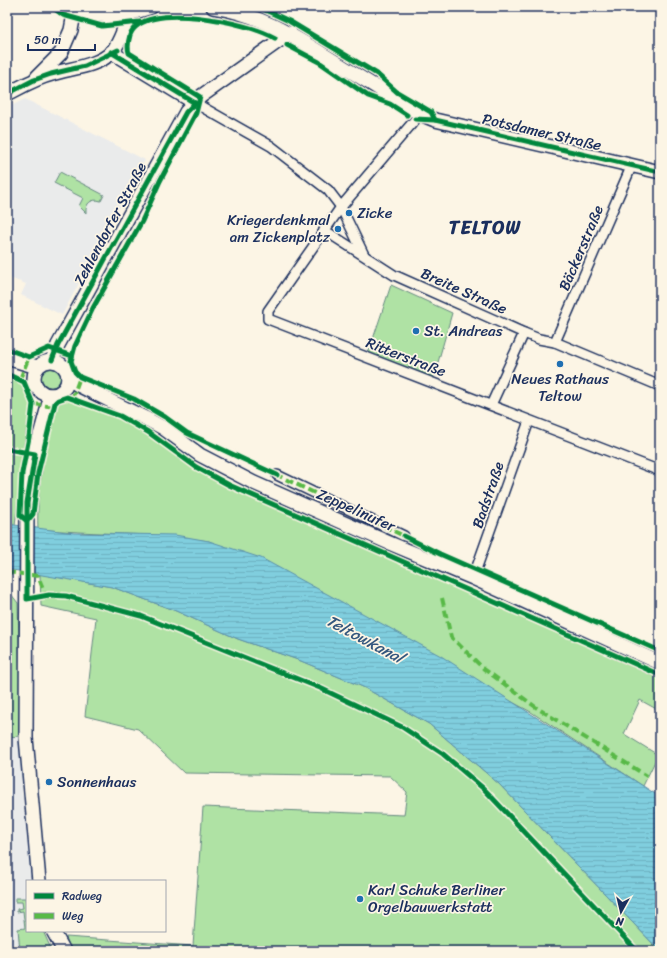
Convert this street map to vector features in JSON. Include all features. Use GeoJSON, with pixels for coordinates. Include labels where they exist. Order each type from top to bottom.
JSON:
{"type":"FeatureCollection","features":[{"type":"Feature","properties":{"kind":"main road"},"geometry":{"type":"LineString","coordinates":[[34,80],[61,53],[73,23],[73,8],[104,17],[151,7]]}},
{"type":"Feature","properties":{"kind":"main road","name":"Potsdamer Straße"},"geometry":{"type":"LineString","coordinates":[[213,7],[233,10],[260,18],[290,33],[420,114],[452,124],[660,172]]}},
{"type":"Feature","properties":{"kind":"main road"},"geometry":{"type":"LineString","coordinates":[[7,94],[34,80],[51,74],[86,66],[100,60],[111,52],[117,44],[130,11]]}},
{"type":"Feature","properties":{"kind":"main road","name":"Zehlendorfer Straße"},"geometry":{"type":"LineString","coordinates":[[57,362],[74,317],[186,112],[194,102],[232,73],[290,33]]}},
{"type":"Feature","properties":{"kind":"main road"},"geometry":{"type":"LineString","coordinates":[[111,52],[194,102]]}},
{"type":"Feature","properties":{"kind":"main road"},"geometry":{"type":"LineString","coordinates":[[7,358],[35,371]]}},
{"type":"Feature","properties":{"kind":"main road"},"geometry":{"type":"LineString","coordinates":[[39,880],[26,738],[27,523],[29,484],[51,392],[68,378],[65,368],[57,362],[42,363],[35,371],[35,385],[51,392]]}},
{"type":"Feature","properties":{"kind":"main road"},"geometry":{"type":"LineString","coordinates":[[7,364],[35,371]]}},
{"type":"Feature","properties":{"kind":"main road","name":"Zeppelinufer"},"geometry":{"type":"LineString","coordinates":[[68,378],[78,385],[163,428],[213,463],[275,492],[473,578],[660,663]]}},
{"type":"Feature","properties":{"kind":"main road","name":"Zeppelinufer"},"geometry":{"type":"LineString","coordinates":[[51,392],[112,402]]}},
{"type":"Feature","properties":{"kind":"main road"},"geometry":{"type":"LineString","coordinates":[[54,932],[64,951]]}},
{"type":"Feature","properties":{"kind":"street","name":"Breite Straße"},"geometry":{"type":"LineString","coordinates":[[194,102],[271,146],[328,190],[341,207],[365,255]]}},
{"type":"Feature","properties":{"kind":"street","name":"Ritterstraße"},"geometry":{"type":"LineString","coordinates":[[420,114],[341,207],[268,311],[268,319],[660,471]]}},
{"type":"Feature","properties":{"kind":"street","name":"Bäckerstraße"},"geometry":{"type":"LineString","coordinates":[[556,342],[632,165]]}},
{"type":"Feature","properties":{"kind":"street","name":"Breite Straße"},"geometry":{"type":"LineString","coordinates":[[324,230],[394,275],[524,334],[539,339],[556,342],[660,386]]}},
{"type":"Feature","properties":{"kind":"street"},"geometry":{"type":"LineString","coordinates":[[491,406],[524,334]]}},
{"type":"Feature","properties":{"kind":"street","name":"Badstraße"},"geometry":{"type":"LineString","coordinates":[[473,578],[529,421]]}},
{"type":"Feature","properties":{"kind":"street","name":"Zeppelinufer"},"geometry":{"type":"LineString","coordinates":[[277,475],[404,536]]}},
{"type":"Feature","properties":{"kind":"shaded area"},"geometry":{"type":"Polygon","coordinates":[[[25,99],[145,160],[62,315],[21,295],[26,284],[7,277],[7,108],[25,99]]]}},
{"type":"Feature","properties":{"kind":"shaded area"},"geometry":{"type":"Polygon","coordinates":[[[21,736],[22,789],[32,880],[26,880],[26,932],[28,932],[49,951],[7,951],[7,737],[21,736]]]}},
{"type":"Feature","properties":{"kind":"green space"},"geometry":{"type":"Polygon","coordinates":[[[60,172],[104,195],[101,201],[95,200],[90,202],[87,206],[86,213],[79,206],[83,198],[54,183],[60,172]]]}},
{"type":"Feature","properties":{"kind":"green space"},"geometry":{"type":"Polygon","coordinates":[[[391,285],[452,313],[433,380],[368,354],[391,285]]]}},
{"type":"Feature","properties":{"kind":"green space"},"geometry":{"type":"Polygon","coordinates":[[[51,367],[58,370],[61,377],[58,384],[51,387],[44,384],[41,377],[44,370],[51,367]]]}},
{"type":"Feature","properties":{"kind":"green space"},"geometry":{"type":"Polygon","coordinates":[[[7,375],[23,382],[31,400],[22,457],[15,526],[7,524],[7,375]]]}},
{"type":"Feature","properties":{"kind":"green space"},"geometry":{"type":"Polygon","coordinates":[[[67,400],[118,418],[137,428],[205,475],[234,489],[660,679],[660,711],[640,700],[624,734],[658,755],[643,786],[531,712],[209,541],[166,536],[38,529],[39,497],[46,450],[58,404],[67,400]]]}},
{"type":"Feature","properties":{"kind":"green space"},"geometry":{"type":"Polygon","coordinates":[[[40,574],[112,587],[176,611],[238,639],[301,661],[363,687],[429,724],[499,784],[660,951],[414,951],[394,948],[394,951],[71,951],[66,937],[193,946],[203,807],[404,815],[407,792],[390,776],[184,773],[138,729],[85,716],[96,618],[41,606],[40,574]]]}},
{"type":"Feature","properties":{"kind":"green space"},"geometry":{"type":"Polygon","coordinates":[[[7,589],[18,603],[21,736],[7,737],[7,589]]]}},
{"type":"Feature","properties":{"kind":"green space"},"geometry":{"type":"Polygon","coordinates":[[[15,898],[26,898],[26,932],[43,932],[52,951],[20,951],[18,929],[25,928],[23,911],[17,912],[17,909],[23,908],[22,902],[15,902],[15,898]]]}},
{"type":"Feature","properties":{"kind":"water","name":"Teltowkanal"},"geometry":{"type":"Polygon","coordinates":[[[7,524],[74,533],[175,535],[209,541],[261,558],[441,656],[660,797],[660,951],[499,784],[429,724],[363,687],[301,661],[238,639],[176,611],[112,587],[7,569],[7,524]]]}},
{"type":"Feature","properties":{"kind":"marked path"},"geometry":{"type":"LineString","coordinates":[[20,379],[29,357]]}},
{"type":"Feature","properties":{"kind":"marked path"},"geometry":{"type":"LineString","coordinates":[[72,399],[80,377]]}},
{"type":"Feature","properties":{"kind":"marked path"},"geometry":{"type":"LineString","coordinates":[[33,404],[55,407]]}},
{"type":"Feature","properties":{"kind":"marked path"},"geometry":{"type":"LineString","coordinates":[[275,474],[406,537]]}},
{"type":"Feature","properties":{"kind":"marked path"},"geometry":{"type":"LineString","coordinates":[[7,572],[38,576],[46,596]]}},
{"type":"Feature","properties":{"kind":"marked path"},"geometry":{"type":"LineString","coordinates":[[442,598],[451,637],[484,669],[537,708],[647,776]]}},
{"type":"Feature","properties":{"kind":"cycle path"},"geometry":{"type":"LineString","coordinates":[[52,7],[63,15],[102,26],[140,22]]}},
{"type":"Feature","properties":{"kind":"cycle path"},"geometry":{"type":"LineString","coordinates":[[259,7],[289,21],[377,74],[397,92],[431,112],[435,120]]}},
{"type":"Feature","properties":{"kind":"cycle path"},"geometry":{"type":"LineString","coordinates":[[275,38],[243,26],[221,21],[197,17],[174,16],[154,18],[139,24],[130,35],[128,44],[129,53],[200,97],[196,113],[160,181],[142,221],[93,308],[75,346],[71,361],[75,372],[80,377],[134,399],[165,417],[187,433],[277,475]]}},
{"type":"Feature","properties":{"kind":"cycle path"},"geometry":{"type":"LineString","coordinates":[[287,45],[319,62],[368,96],[390,104],[407,115]]}},
{"type":"Feature","properties":{"kind":"cycle path"},"geometry":{"type":"LineString","coordinates":[[7,94],[34,80],[51,74],[85,66],[118,50]]}},
{"type":"Feature","properties":{"kind":"cycle path"},"geometry":{"type":"LineString","coordinates":[[52,360],[58,345],[186,112],[195,103],[111,52]]}},
{"type":"Feature","properties":{"kind":"cycle path"},"geometry":{"type":"LineString","coordinates":[[415,119],[435,120],[660,172]]}},
{"type":"Feature","properties":{"kind":"cycle path"},"geometry":{"type":"LineString","coordinates":[[7,349],[29,357],[49,348],[72,356]]}},
{"type":"Feature","properties":{"kind":"cycle path"},"geometry":{"type":"LineString","coordinates":[[7,374],[24,382],[33,404],[29,437],[22,473],[20,515],[27,521],[33,514],[38,473],[55,403],[58,400],[67,397],[120,416],[148,432],[196,467],[229,485],[660,675]]}},
{"type":"Feature","properties":{"kind":"cycle path"},"geometry":{"type":"LineString","coordinates":[[7,449],[35,454],[27,503],[27,599],[49,595],[66,596],[141,616],[320,688],[402,727],[443,754],[484,789],[637,951]]}},
{"type":"Feature","properties":{"kind":"cycle path"},"geometry":{"type":"LineString","coordinates":[[404,536],[440,554],[660,651]]}},
{"type":"Feature","properties":{"kind":"place","name":"Zicke"},"geometry":{"type":"Point","coordinates":[349,213]}},
{"type":"Feature","properties":{"kind":"place","name":"Kriegerdenkmal am Zickenplatz"},"geometry":{"type":"Point","coordinates":[338,229]}},
{"type":"Feature","properties":{"kind":"place","name":"St. Andreas"},"geometry":{"type":"Point","coordinates":[416,331]}},
{"type":"Feature","properties":{"kind":"place","name":"Neues Rathaus Teltow"},"geometry":{"type":"Point","coordinates":[560,364]}},
{"type":"Feature","properties":{"kind":"place","name":"Sonnenhaus"},"geometry":{"type":"Point","coordinates":[49,782]}},
{"type":"Feature","properties":{"kind":"place","name":"Karl Schuke Berliner Orgelbauwerkstatt"},"geometry":{"type":"Point","coordinates":[360,899]}},
{"type":"Feature","properties":{"kind":"district","name":"TELTOW"},"geometry":{"type":"Point","coordinates":[485,227]}}]}
